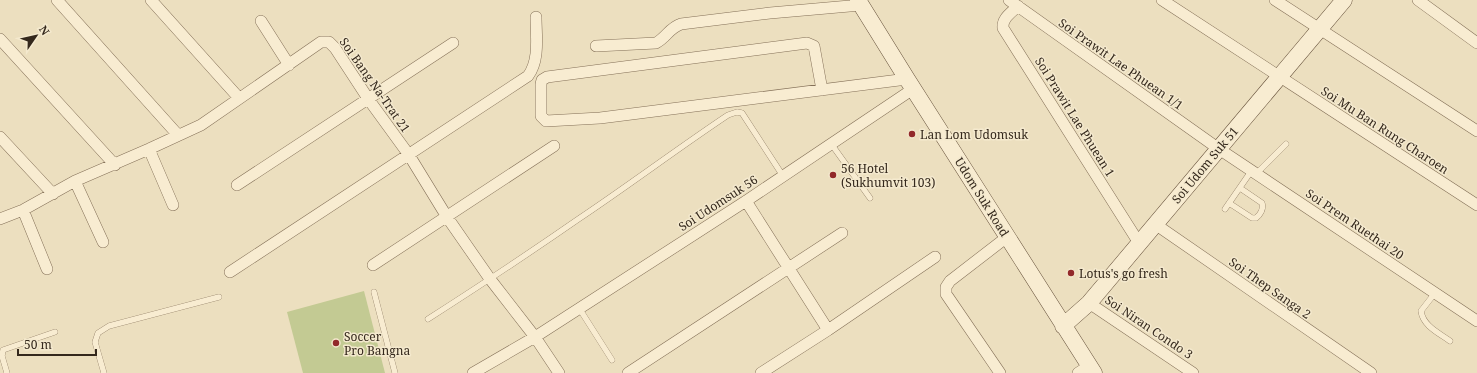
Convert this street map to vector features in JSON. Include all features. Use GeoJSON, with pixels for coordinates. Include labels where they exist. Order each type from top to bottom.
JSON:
{"type":"FeatureCollection","features":[{"type":"Feature","properties":{"kind":"street"},"geometry":{"type":"LineString","coordinates":[[57,0],[178,135]]}},
{"type":"Feature","properties":{"kind":"street"},"geometry":{"type":"LineString","coordinates":[[151,0],[239,98]]}},
{"type":"Feature","properties":{"kind":"street","name":"Soi Mu Ban Rung Charoen"},"geometry":{"type":"LineString","coordinates":[[1162,0],[1477,205]]}},
{"type":"Feature","properties":{"kind":"street"},"geometry":{"type":"LineString","coordinates":[[1275,0],[1477,131]]}},
{"type":"Feature","properties":{"kind":"street","name":"Soi Udom Suk 51"},"geometry":{"type":"LineString","coordinates":[[1063,326],[1089,303],[1344,0]]}},
{"type":"Feature","properties":{"kind":"street"},"geometry":{"type":"LineString","coordinates":[[1418,0],[1477,43]]}},
{"type":"Feature","properties":{"kind":"street"},"geometry":{"type":"LineString","coordinates":[[596,46],[656,43],[662,39],[674,26],[681,24],[860,3]]}},
{"type":"Feature","properties":{"kind":"street","name":"Udom Suk Road"},"geometry":{"type":"LineString","coordinates":[[860,3],[1063,326],[1087,371]]}},
{"type":"Feature","properties":{"kind":"street","name":"Soi Prawit Lae Phuean 1/1"},"geometry":{"type":"LineString","coordinates":[[1014,3],[1219,149]]}},
{"type":"Feature","properties":{"kind":"street","name":"Soi Prawit Lae Phuean 1"},"geometry":{"type":"LineString","coordinates":[[1014,3],[1005,18],[1003,28],[1139,243]]}},
{"type":"Feature","properties":{"kind":"street"},"geometry":{"type":"LineString","coordinates":[[230,272],[528,76],[534,63],[536,17]]}},
{"type":"Feature","properties":{"kind":"street"},"geometry":{"type":"LineString","coordinates":[[261,21],[289,65]]}},
{"type":"Feature","properties":{"kind":"street"},"geometry":{"type":"LineString","coordinates":[[0,39],[115,165]]}},
{"type":"Feature","properties":{"kind":"street","name":"Soi Bang Na-Trat 21"},"geometry":{"type":"LineString","coordinates":[[0,219],[23,210],[76,182],[201,125],[321,42],[329,42],[335,48],[369,100],[409,155],[447,217],[490,279],[535,336],[559,373]]}},
{"type":"Feature","properties":{"kind":"street"},"geometry":{"type":"LineString","coordinates":[[237,185],[369,100],[453,43]]}},
{"type":"Feature","properties":{"kind":"street"},"geometry":{"type":"LineString","coordinates":[[822,90],[814,46],[807,43],[547,77],[542,80],[541,84],[541,116],[546,121],[600,118],[822,90],[910,84]]}},
{"type":"Feature","properties":{"kind":"street","name":"Soi Udomsuk 56"},"geometry":{"type":"LineString","coordinates":[[473,373],[535,336],[832,145],[910,84]]}},
{"type":"Feature","properties":{"kind":"street"},"geometry":{"type":"LineString","coordinates":[[0,137],[52,194]]}},
{"type":"Feature","properties":{"kind":"street"},"geometry":{"type":"LineString","coordinates":[[373,265],[554,146]]}},
{"type":"Feature","properties":{"kind":"street"},"geometry":{"type":"LineString","coordinates":[[150,149],[173,205]]}},
{"type":"Feature","properties":{"kind":"street","name":"Soi Prem Ruethai 20"},"geometry":{"type":"LineString","coordinates":[[1219,149],[1477,321]]}},
{"type":"Feature","properties":{"kind":"street"},"geometry":{"type":"LineString","coordinates":[[76,182],[102,242]]}},
{"type":"Feature","properties":{"kind":"street"},"geometry":{"type":"LineString","coordinates":[[746,201],[828,330]]}},
{"type":"Feature","properties":{"kind":"street"},"geometry":{"type":"LineString","coordinates":[[23,210],[47,269]]}},
{"type":"Feature","properties":{"kind":"street","name":"Soi Thep Sanga 2"},"geometry":{"type":"LineString","coordinates":[[1155,224],[1371,373]]}},
{"type":"Feature","properties":{"kind":"street"},"geometry":{"type":"LineString","coordinates":[[628,373],[842,233]]}},
{"type":"Feature","properties":{"kind":"street"},"geometry":{"type":"LineString","coordinates":[[1000,373],[946,294],[946,287],[950,281],[1007,237]]}},
{"type":"Feature","properties":{"kind":"street"},"geometry":{"type":"LineString","coordinates":[[761,373],[828,330],[935,257]]}},
{"type":"Feature","properties":{"kind":"street","name":"Soi Niran Condo 3"},"geometry":{"type":"LineString","coordinates":[[1089,303],[1193,373]]}},
{"type":"Feature","properties":{"kind":"lane"},"geometry":{"type":"LineString","coordinates":[[428,319],[578,220],[678,148],[728,115],[742,112],[783,176]]}},
{"type":"Feature","properties":{"kind":"lane"},"geometry":{"type":"LineString","coordinates":[[1225,209],[1240,188],[1255,172],[1286,144]]}},
{"type":"Feature","properties":{"kind":"lane"},"geometry":{"type":"LineString","coordinates":[[832,145],[870,198]]}},
{"type":"Feature","properties":{"kind":"lane"},"geometry":{"type":"LineString","coordinates":[[1229,203],[1252,218],[1256,218],[1258,216],[1262,210],[1262,203],[1240,188]]}},
{"type":"Feature","properties":{"kind":"lane"},"geometry":{"type":"LineString","coordinates":[[374,292],[395,373]]}},
{"type":"Feature","properties":{"kind":"lane"},"geometry":{"type":"LineString","coordinates":[[1434,293],[1421,311],[1421,316],[1428,325],[1450,341]]}},
{"type":"Feature","properties":{"kind":"lane"},"geometry":{"type":"LineString","coordinates":[[104,373],[95,342],[98,333],[109,326],[219,297]]}},
{"type":"Feature","properties":{"kind":"lane"},"geometry":{"type":"LineString","coordinates":[[579,308],[612,360]]}},
{"type":"Feature","properties":{"kind":"lane"},"geometry":{"type":"LineString","coordinates":[[7,373],[2,356],[3,350],[55,332]]}},
{"type":"Feature","properties":{"kind":"green space","name":"Soccer Pro Bangna"},"geometry":{"type":"Polygon","coordinates":[[[364,291],[385,373],[303,373],[287,312],[364,291]]]}},
{"type":"Feature","properties":{"kind":"place","name":"Lan Lom Udomsuk"},"geometry":{"type":"Point","coordinates":[912,134]}},
{"type":"Feature","properties":{"kind":"place","name":"56 Hotel (Sukhumvit 103)"},"geometry":{"type":"Point","coordinates":[833,175]}},
{"type":"Feature","properties":{"kind":"place","name":"Lotus's go fresh"},"geometry":{"type":"Point","coordinates":[1071,273]}},
{"type":"Feature","properties":{"kind":"place","name":"Soccer Pro Bangna"},"geometry":{"type":"Point","coordinates":[336,343]}}]}
